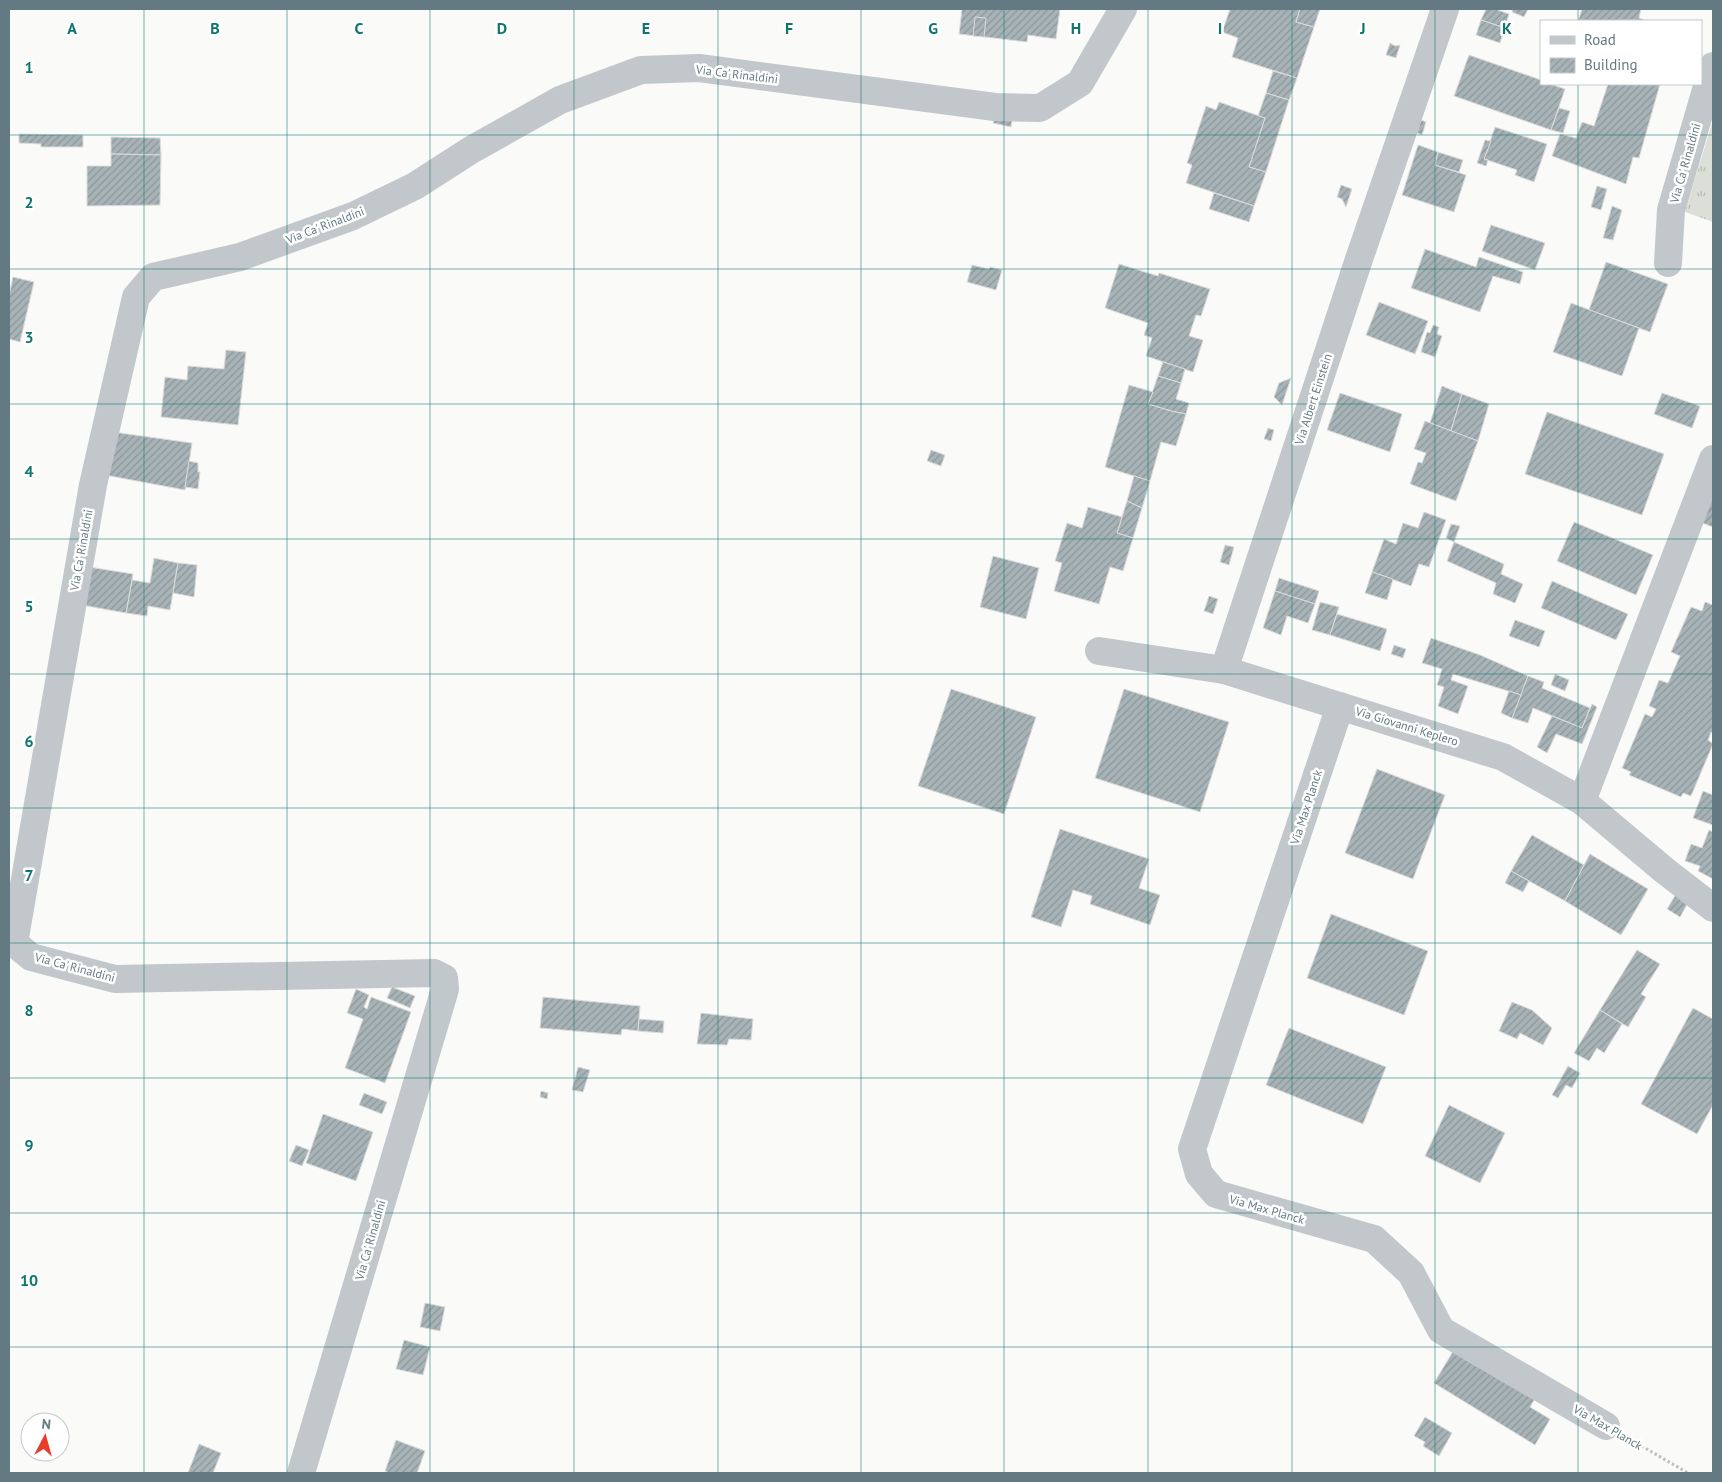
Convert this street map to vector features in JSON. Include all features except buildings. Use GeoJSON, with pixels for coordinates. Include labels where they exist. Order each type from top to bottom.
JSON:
{"type":"FeatureCollection","features":[{"type":"Feature","properties":{"kind":"street","name":"Via Ca' Rinaldini"},"geometry":{"type":"LineString","coordinates":[[302,1473],[445,989],[444,978],[434,973],[115,979],[31,957],[12,945],[92,485],[136,297],[153,277],[240,257],[353,216],[415,186],[471,150],[560,100],[641,70],[699,68],[995,107],[1040,108],[1080,83],[1123,9]]}},
{"type":"Feature","properties":{"kind":"street","name":"Via Albert Einstein"},"geometry":{"type":"LineString","coordinates":[[1224,670],[1358,262],[1445,9]]}},
{"type":"Feature","properties":{"kind":"street","name":"Via Ca' Rinaldini"},"geometry":{"type":"LineString","coordinates":[[1668,263],[1671,210],[1713,66]]}},
{"type":"Feature","properties":{"kind":"street"},"geometry":{"type":"LineString","coordinates":[[1582,801],[1713,459]]}},
{"type":"Feature","properties":{"kind":"street"},"geometry":{"type":"LineString","coordinates":[[1099,651],[1224,670]]}},
{"type":"Feature","properties":{"kind":"street","name":"Via Giovanni Keplero"},"geometry":{"type":"LineString","coordinates":[[1224,670],[1503,757],[1582,801],[1664,870],[1713,908]]}},
{"type":"Feature","properties":{"kind":"street","name":"Via Max Planck"},"geometry":{"type":"LineString","coordinates":[[1340,706],[1192,1149],[1200,1174],[1216,1194],[1374,1239],[1412,1273],[1441,1330],[1606,1426]]}},
{"type":"Feature","properties":{"kind":"path","name":"Via Max Planck"},"geometry":{"type":"LineString","coordinates":[[1606,1426],[1688,1473]]}},
{"type":"Feature","properties":{"kind":"green space"},"geometry":{"type":"Polygon","coordinates":[[[1713,120],[1713,222],[1685,212],[1713,120]]]}}]}
